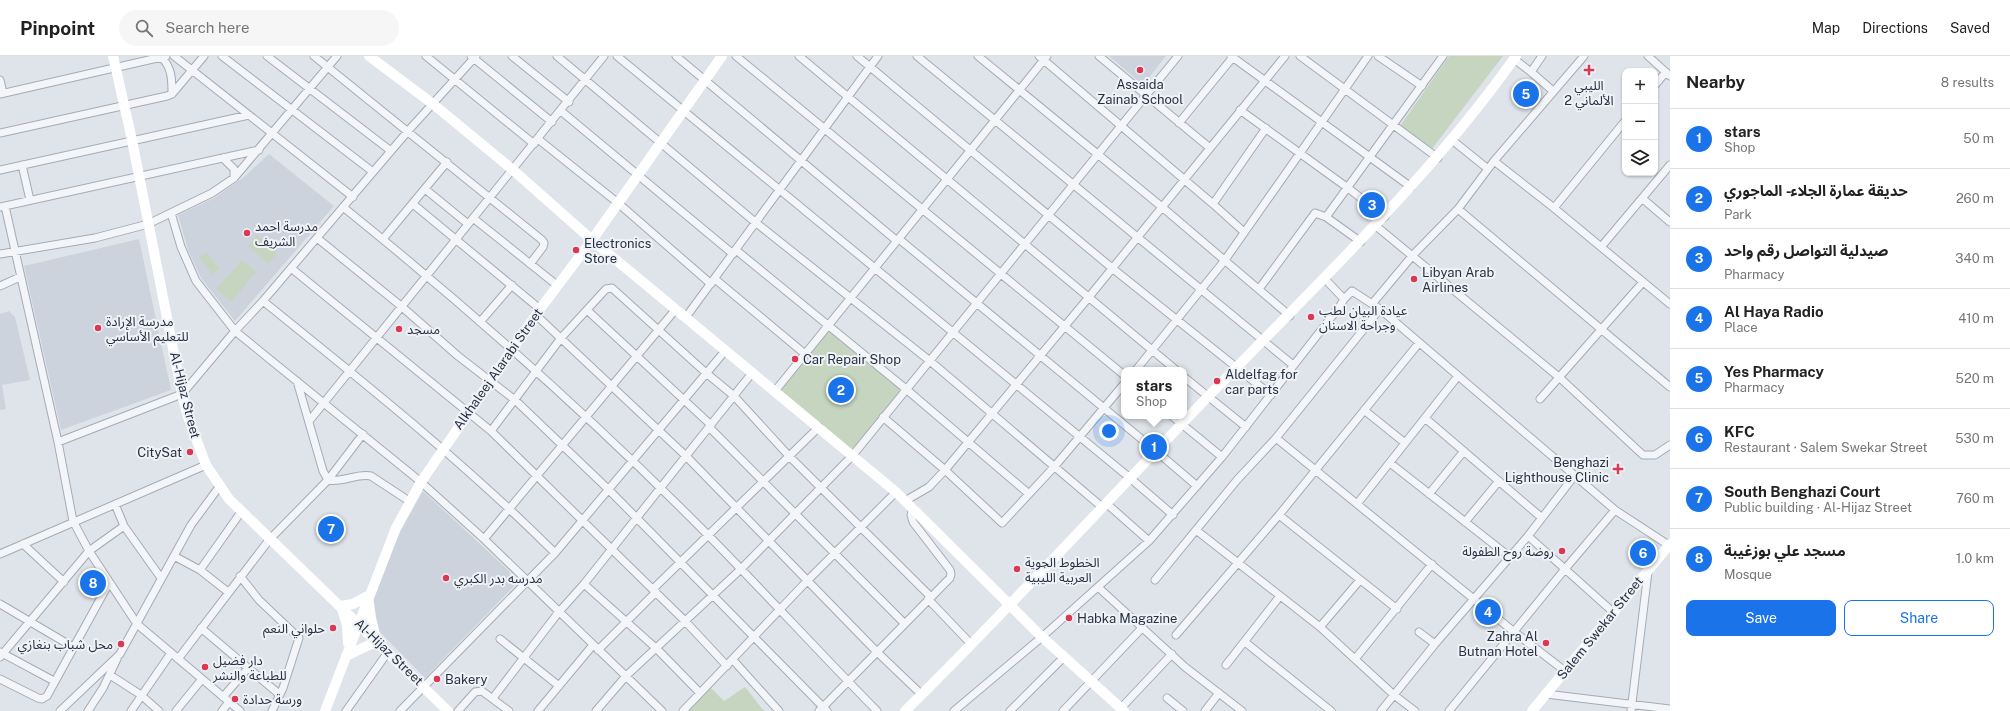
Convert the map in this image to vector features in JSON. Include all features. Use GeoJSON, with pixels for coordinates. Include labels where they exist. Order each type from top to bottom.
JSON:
{"type":"FeatureCollection","features":[{"type":"Feature","properties":{"kind":"street","name":"Al-Hijaz Street"},"geometry":{"type":"LineString","coordinates":[[112,56],[132,140],[182,394],[188,417],[206,465],[219,487],[241,512],[269,540],[358,622],[377,643],[448,711]]}},
{"type":"Feature","properties":{"kind":"street"},"geometry":{"type":"LineString","coordinates":[[0,80],[1,94],[164,56],[172,80],[172,94]]}},
{"type":"Feature","properties":{"kind":"street"},"geometry":{"type":"LineString","coordinates":[[174,56],[353,197]]}},
{"type":"Feature","properties":{"kind":"street"},"geometry":{"type":"LineString","coordinates":[[0,133],[172,94],[204,56]]}},
{"type":"Feature","properties":{"kind":"street"},"geometry":{"type":"LineString","coordinates":[[222,56],[373,172]]}},
{"type":"Feature","properties":{"kind":"street"},"geometry":{"type":"LineString","coordinates":[[267,56],[391,151]]}},
{"type":"Feature","properties":{"kind":"street"},"geometry":{"type":"LineString","coordinates":[[314,56],[447,162],[544,243],[543,248],[530,264]]}},
{"type":"Feature","properties":{"kind":"street"},"geometry":{"type":"LineString","coordinates":[[0,254],[96,238],[148,224],[212,193],[234,178],[273,134],[337,56]]}},
{"type":"Feature","properties":{"kind":"street"},"geometry":{"type":"LineString","coordinates":[[369,56],[433,104],[513,170],[592,240],[896,492],[1042,637],[1090,682],[1122,709],[1172,654]]}},
{"type":"Feature","properties":{"kind":"street"},"geometry":{"type":"LineString","coordinates":[[426,56],[536,142],[618,203],[713,282],[805,354]]}},
{"type":"Feature","properties":{"kind":"street"},"geometry":{"type":"LineString","coordinates":[[512,56],[569,102]]}},
{"type":"Feature","properties":{"kind":"street"},"geometry":{"type":"LineString","coordinates":[[557,56],[660,144],[755,222],[852,297],[1055,466],[1149,541]]}},
{"type":"Feature","properties":{"kind":"street"},"geometry":{"type":"LineString","coordinates":[[310,420],[425,275],[491,198],[569,102],[604,56]]}},
{"type":"Feature","properties":{"kind":"street"},"geometry":{"type":"LineString","coordinates":[[617,56],[1173,515]]}},
{"type":"Feature","properties":{"kind":"street"},"geometry":{"type":"LineString","coordinates":[[676,56],[800,160],[977,302],[1156,450],[1197,486]]}},
{"type":"Feature","properties":{"kind":"street","name":"Alkhaleej Alarabi Street"},"geometry":{"type":"LineString","coordinates":[[325,711],[368,596],[396,528],[409,501],[442,450],[511,350],[592,240],[722,56]]}},
{"type":"Feature","properties":{"kind":"street"},"geometry":{"type":"LineString","coordinates":[[736,56],[999,274],[1121,373]]}},
{"type":"Feature","properties":{"kind":"street"},"geometry":{"type":"LineString","coordinates":[[799,56],[1172,367]]}},
{"type":"Feature","properties":{"kind":"street"},"geometry":{"type":"LineString","coordinates":[[857,56],[1112,268],[1236,368],[1271,394]]}},
{"type":"Feature","properties":{"kind":"street"},"geometry":{"type":"LineString","coordinates":[[686,318],[735,252],[778,190],[878,56]]}},
{"type":"Feature","properties":{"kind":"street"},"geometry":{"type":"LineString","coordinates":[[917,56],[1293,365]]}},
{"type":"Feature","properties":{"kind":"street"},"geometry":{"type":"LineString","coordinates":[[978,56],[1162,207],[1290,316]]}},
{"type":"Feature","properties":{"kind":"street"},"geometry":{"type":"LineString","coordinates":[[1099,56],[1210,148]]}},
{"type":"Feature","properties":{"kind":"street"},"geometry":{"type":"LineString","coordinates":[[596,711],[626,676],[741,569],[822,489],[853,455],[1024,243],[1049,216],[1073,183],[1178,56]]}},
{"type":"Feature","properties":{"kind":"street"},"geometry":{"type":"LineString","coordinates":[[1179,123],[1232,56],[1411,187]]}},
{"type":"Feature","properties":{"kind":"street"},"geometry":{"type":"LineString","coordinates":[[906,501],[929,487],[945,470],[1017,385],[1285,56]]}},
{"type":"Feature","properties":{"kind":"street"},"geometry":{"type":"LineString","coordinates":[[1300,56],[1438,158]]}},
{"type":"Feature","properties":{"kind":"street"},"geometry":{"type":"LineString","coordinates":[[1139,367],[1225,260],[1344,88],[1368,56]]}},
{"type":"Feature","properties":{"kind":"street"},"geometry":{"type":"LineString","coordinates":[[1378,56],[1422,86]]}},
{"type":"Feature","properties":{"kind":"street"},"geometry":{"type":"LineString","coordinates":[[1326,217],[1443,56]]}},
{"type":"Feature","properties":{"kind":"street"},"geometry":{"type":"LineString","coordinates":[[1531,72],[1542,56]]}},
{"type":"Feature","properties":{"kind":"street"},"geometry":{"type":"LineString","coordinates":[[1372,304],[1413,255],[1458,209],[1494,161],[1584,56]]}},
{"type":"Feature","properties":{"kind":"street"},"geometry":{"type":"LineString","coordinates":[[1648,56],[1668,74],[1658,82]]}},
{"type":"Feature","properties":{"kind":"street"},"geometry":{"type":"LineString","coordinates":[[58,442],[182,394],[473,57],[552,122]]}},
{"type":"Feature","properties":{"kind":"street"},"geometry":{"type":"LineString","coordinates":[[775,391],[946,179],[1020,90],[1043,57],[1121,126],[1186,179],[1244,232]]}},
{"type":"Feature","properties":{"kind":"street"},"geometry":{"type":"LineString","coordinates":[[1187,419],[1236,368],[1290,316],[1385,217],[1438,158],[1515,58],[1553,91]]}},
{"type":"Feature","properties":{"kind":"street"},"geometry":{"type":"LineString","coordinates":[[561,110],[735,252],[829,325],[1029,494]]}},
{"type":"Feature","properties":{"kind":"street"},"geometry":{"type":"LineString","coordinates":[[1240,110],[1348,188],[1385,217]]}},
{"type":"Feature","properties":{"kind":"street"},"geometry":{"type":"LineString","coordinates":[[0,170],[249,115]]}},
{"type":"Feature","properties":{"kind":"street"},"geometry":{"type":"LineString","coordinates":[[1554,208],[1622,125]]}},
{"type":"Feature","properties":{"kind":"street"},"geometry":{"type":"LineString","coordinates":[[1213,204],[1266,128]]}},
{"type":"Feature","properties":{"kind":"street"},"geometry":{"type":"LineString","coordinates":[[1452,140],[1488,169]]}},
{"type":"Feature","properties":{"kind":"street"},"geometry":{"type":"LineString","coordinates":[[240,711],[137,624],[109,583],[73,522],[58,442],[15,251],[2,206],[259,150]]}},
{"type":"Feature","properties":{"kind":"street"},"geometry":{"type":"LineString","coordinates":[[223,158],[234,169],[234,178]]}},
{"type":"Feature","properties":{"kind":"street"},"geometry":{"type":"LineString","coordinates":[[1494,161],[1554,208],[1670,304]]}},
{"type":"Feature","properties":{"kind":"street"},"geometry":{"type":"LineString","coordinates":[[383,239],[447,162]]}},
{"type":"Feature","properties":{"kind":"street"},"geometry":{"type":"LineString","coordinates":[[22,165],[30,200]]}},
{"type":"Feature","properties":{"kind":"street"},"geometry":{"type":"LineString","coordinates":[[1601,247],[1643,199],[1670,165]]}},
{"type":"Feature","properties":{"kind":"street"},"geometry":{"type":"LineString","coordinates":[[425,189],[468,224]]}},
{"type":"Feature","properties":{"kind":"street"},"geometry":{"type":"LineString","coordinates":[[1643,199],[1670,222]]}},
{"type":"Feature","properties":{"kind":"street"},"geometry":{"type":"LineString","coordinates":[[412,204],[512,286],[561,338],[686,456],[876,651],[922,695]]}},
{"type":"Feature","properties":{"kind":"street"},"geometry":{"type":"LineString","coordinates":[[343,207],[383,239],[480,322],[586,416],[741,569],[877,711]]}},
{"type":"Feature","properties":{"kind":"street"},"geometry":{"type":"LineString","coordinates":[[1458,209],[1670,387]]}},
{"type":"Feature","properties":{"kind":"street"},"geometry":{"type":"LineString","coordinates":[[172,213],[181,247],[196,281],[235,331],[421,482],[484,539],[558,613],[662,711]]}},
{"type":"Feature","properties":{"kind":"street"},"geometry":{"type":"LineString","coordinates":[[1259,289],[1312,216],[1318,213],[1361,242]]}},
{"type":"Feature","properties":{"kind":"street"},"geometry":{"type":"LineString","coordinates":[[473,218],[558,286]]}},
{"type":"Feature","properties":{"kind":"street"},"geometry":{"type":"LineString","coordinates":[[1376,226],[1413,255],[1560,378],[1643,455],[1655,455],[1670,445]]}},
{"type":"Feature","properties":{"kind":"street"},"geometry":{"type":"LineString","coordinates":[[317,238],[401,306],[458,356],[515,400],[608,489],[754,637],[823,710],[876,651],[950,578],[951,574],[913,522],[911,515],[913,508]]}},
{"type":"Feature","properties":{"kind":"street"},"geometry":{"type":"LineString","coordinates":[[291,268],[491,432],[655,591],[727,666]]}},
{"type":"Feature","properties":{"kind":"street"},"geometry":{"type":"LineString","coordinates":[[0,286],[20,277]]}},
{"type":"Feature","properties":{"kind":"street"},"geometry":{"type":"LineString","coordinates":[[1325,279],[1344,299]]}},
{"type":"Feature","properties":{"kind":"street"},"geometry":{"type":"LineString","coordinates":[[1540,399],[1643,282]]}},
{"type":"Feature","properties":{"kind":"street"},"geometry":{"type":"LineString","coordinates":[[480,322],[512,286]]}},
{"type":"Feature","properties":{"kind":"street"},"geometry":{"type":"LineString","coordinates":[[491,432],[561,338],[609,287],[659,329],[705,372],[734,396],[789,456],[930,598],[971,644]]}},
{"type":"Feature","properties":{"kind":"street"},"geometry":{"type":"LineString","coordinates":[[958,710],[1149,541],[1222,457],[1344,299],[1352,291],[1380,309],[1615,510],[1669,545]]}},
{"type":"Feature","properties":{"kind":"street"},"geometry":{"type":"LineString","coordinates":[[263,301],[349,370],[509,508],[554,553]]}},
{"type":"Feature","properties":{"kind":"street"},"geometry":{"type":"LineString","coordinates":[[484,539],[676,309]]}},
{"type":"Feature","properties":{"kind":"street"},"geometry":{"type":"LineString","coordinates":[[1155,580],[1237,480],[1276,438],[1380,309]]}},
{"type":"Feature","properties":{"kind":"street"},"geometry":{"type":"LineString","coordinates":[[587,310],[683,399],[904,623]]}},
{"type":"Feature","properties":{"kind":"street"},"geometry":{"type":"LineString","coordinates":[[1176,635],[1279,515],[1419,343]]}},
{"type":"Feature","properties":{"kind":"street"},"geometry":{"type":"LineString","coordinates":[[400,711],[527,583],[582,521],[705,372],[725,351]]}},
{"type":"Feature","properties":{"kind":"street"},"geometry":{"type":"LineString","coordinates":[[493,698],[558,613],[584,584],[752,373]]}},
{"type":"Feature","properties":{"kind":"street"},"geometry":{"type":"LineString","coordinates":[[1357,504],[1458,376]]}},
{"type":"Feature","properties":{"kind":"street"},"geometry":{"type":"LineString","coordinates":[[1187,380],[1246,427]]}},
{"type":"Feature","properties":{"kind":"street"},"geometry":{"type":"LineString","coordinates":[[297,381],[310,420],[323,471],[328,480]]}},
{"type":"Feature","properties":{"kind":"street"},"geometry":{"type":"LineString","coordinates":[[883,417],[945,470],[1002,523],[1055,466],[1121,388]]}},
{"type":"Feature","properties":{"kind":"street"},"geometry":{"type":"LineString","coordinates":[[1364,410],[1405,443]]}},
{"type":"Feature","properties":{"kind":"street"},"geometry":{"type":"LineString","coordinates":[[1425,418],[1542,518]]}},
{"type":"Feature","properties":{"kind":"street"},"geometry":{"type":"LineString","coordinates":[[1176,419],[1222,457]]}},
{"type":"Feature","properties":{"kind":"street"},"geometry":{"type":"LineString","coordinates":[[905,711],[1010,605],[1187,419]]}},
{"type":"Feature","properties":{"kind":"street"},"geometry":{"type":"LineString","coordinates":[[538,711],[559,686],[596,648],[627,622],[681,563],[819,427]]}},
{"type":"Feature","properties":{"kind":"street"},"geometry":{"type":"LineString","coordinates":[[178,659],[269,540],[328,480],[363,434]]}},
{"type":"Feature","properties":{"kind":"street"},"geometry":{"type":"LineString","coordinates":[[1276,438],[1513,631],[1565,671]]}},
{"type":"Feature","properties":{"kind":"street"},"geometry":{"type":"LineString","coordinates":[[1429,494],[1464,451]]}},
{"type":"Feature","properties":{"kind":"street"},"geometry":{"type":"LineString","coordinates":[[1390,463],[1510,557]]}},
{"type":"Feature","properties":{"kind":"street"},"geometry":{"type":"LineString","coordinates":[[0,554],[206,465]]}},
{"type":"Feature","properties":{"kind":"street"},"geometry":{"type":"LineString","coordinates":[[1381,711],[1435,644],[1475,600],[1528,536],[1575,475]]}},
{"type":"Feature","properties":{"kind":"street"},"geometry":{"type":"LineString","coordinates":[[328,480],[338,481],[371,476],[409,501]]}},
{"type":"Feature","properties":{"kind":"street"},"geometry":{"type":"LineString","coordinates":[[1465,522],[1499,481]]}},
{"type":"Feature","properties":{"kind":"street"},"geometry":{"type":"LineString","coordinates":[[98,711],[90,708],[110,675],[190,525],[219,487]]}},
{"type":"Feature","properties":{"kind":"street"},"geometry":{"type":"LineString","coordinates":[[683,711],[896,492]]}},
{"type":"Feature","properties":{"kind":"street"},"geometry":{"type":"LineString","coordinates":[[115,504],[124,526],[161,578]]}},
{"type":"Feature","properties":{"kind":"street"},"geometry":{"type":"LineString","coordinates":[[1448,711],[1615,510]]}},
{"type":"Feature","properties":{"kind":"street"},"geometry":{"type":"LineString","coordinates":[[200,570],[241,512]]}},
{"type":"Feature","properties":{"kind":"street"},"geometry":{"type":"LineString","coordinates":[[1279,515],[1397,608]]}},
{"type":"Feature","properties":{"kind":"street"},"geometry":{"type":"LineString","coordinates":[[54,681],[1,654],[89,551],[124,526]]}},
{"type":"Feature","properties":{"kind":"street"},"geometry":{"type":"LineString","coordinates":[[1196,530],[1320,627],[1394,695],[1415,711]]}},
{"type":"Feature","properties":{"kind":"street"},"geometry":{"type":"LineString","coordinates":[[1528,536],[1613,612]]}},
{"type":"Feature","properties":{"kind":"street"},"geometry":{"type":"LineString","coordinates":[[22,544],[64,582]]}},
{"type":"Feature","properties":{"kind":"street","name":"Salem Swekar Street"},"geometry":{"type":"LineString","coordinates":[[1532,711],[1669,545]]}},
{"type":"Feature","properties":{"kind":"street"},"geometry":{"type":"LineString","coordinates":[[174,556],[200,570],[228,592]]}},
{"type":"Feature","properties":{"kind":"street"},"geometry":{"type":"LineString","coordinates":[[1355,660],[1432,564]]}},
{"type":"Feature","properties":{"kind":"street"},"geometry":{"type":"LineString","coordinates":[[1632,708],[1648,569]]}},
{"type":"Feature","properties":{"kind":"street"},"geometry":{"type":"LineString","coordinates":[[240,576],[259,600],[299,638],[272,711]]}},
{"type":"Feature","properties":{"kind":"street"},"geometry":{"type":"LineString","coordinates":[[1320,627],[1360,580]]}},
{"type":"Feature","properties":{"kind":"street"},"geometry":{"type":"LineString","coordinates":[[0,679],[42,699],[46,696],[109,583]]}},
{"type":"Feature","properties":{"kind":"street"},"geometry":{"type":"LineString","coordinates":[[584,584],[657,648],[700,693]]}},
{"type":"Feature","properties":{"kind":"street"},"geometry":{"type":"LineString","coordinates":[[1098,587],[1172,654],[1242,711]]}},
{"type":"Feature","properties":{"kind":"street"},"geometry":{"type":"LineString","coordinates":[[368,596],[377,643],[347,651],[347,626],[341,606],[353,604],[368,596]]}},
{"type":"Feature","properties":{"kind":"street"},"geometry":{"type":"LineString","coordinates":[[1226,665],[1280,596]]}},
{"type":"Feature","properties":{"kind":"street"},"geometry":{"type":"LineString","coordinates":[[0,604],[73,647]]}},
{"type":"Feature","properties":{"kind":"street"},"geometry":{"type":"LineString","coordinates":[[201,628],[279,694]]}},
{"type":"Feature","properties":{"kind":"street"},"geometry":{"type":"LineString","coordinates":[[1064,711],[1142,628]]}},
{"type":"Feature","properties":{"kind":"street"},"geometry":{"type":"LineString","coordinates":[[1419,632],[1435,644]]}},
{"type":"Feature","properties":{"kind":"street"},"geometry":{"type":"LineString","coordinates":[[500,640],[559,686]]}},
{"type":"Feature","properties":{"kind":"street"},"geometry":{"type":"LineString","coordinates":[[1245,642],[1331,711]]}},
{"type":"Feature","properties":{"kind":"street"},"geometry":{"type":"LineString","coordinates":[[346,711],[388,652]]}},
{"type":"Feature","properties":{"kind":"street"},"geometry":{"type":"LineString","coordinates":[[60,711],[120,654]]}},
{"type":"Feature","properties":{"kind":"street"},"geometry":{"type":"LineString","coordinates":[[131,711],[171,654]]}},
{"type":"Feature","properties":{"kind":"street"},"geometry":{"type":"LineString","coordinates":[[1010,711],[1064,657]]}},
{"type":"Feature","properties":{"kind":"street"},"geometry":{"type":"LineString","coordinates":[[733,660],[780,711]]}},
{"type":"Feature","properties":{"kind":"street"},"geometry":{"type":"LineString","coordinates":[[223,697],[248,668]]}},
{"type":"Feature","properties":{"kind":"street"},"geometry":{"type":"LineString","coordinates":[[110,675],[141,695],[159,711]]}},
{"type":"Feature","properties":{"kind":"street"},"geometry":{"type":"LineString","coordinates":[[176,711],[202,679]]}},
{"type":"Feature","properties":{"kind":"street"},"geometry":{"type":"LineString","coordinates":[[458,711],[479,691],[485,692],[509,711]]}},
{"type":"Feature","properties":{"kind":"street"},"geometry":{"type":"LineString","coordinates":[[1205,711],[1219,693]]}},
{"type":"Feature","properties":{"kind":"street"},"geometry":{"type":"LineString","coordinates":[[1546,694],[1632,708],[1670,709]]}},
{"type":"Feature","properties":{"kind":"street"},"geometry":{"type":"LineString","coordinates":[[1167,698],[1183,711]]}},
{"type":"Feature","properties":{"kind":"street"},"geometry":{"type":"LineString","coordinates":[[222,711],[229,702]]}},
{"type":"Feature","properties":{"kind":"shaded area","name":"Assaida Zainab School"},"geometry":{"type":"Polygon","coordinates":[[[1109,56],[1166,56],[1143,85],[1109,56]]]}},
{"type":"Feature","properties":{"kind":"shaded area","name":"مدرسة احمد الشريف"},"geometry":{"type":"Polygon","coordinates":[[[269,154],[334,206],[235,321],[201,278],[188,250],[178,215],[216,197],[244,177],[269,154]]]}},
{"type":"Feature","properties":{"kind":"shaded area","name":"مدرسة الإرادة للتعليم الأساسي"},"geometry":{"type":"Polygon","coordinates":[[[139,239],[171,390],[61,430],[24,266],[139,239]]]}},
{"type":"Feature","properties":{"kind":"shaded area"},"geometry":{"type":"Polygon","coordinates":[[[9,311],[15,317],[30,380],[2,385],[6,409],[0,410],[0,314],[9,311]]]}},
{"type":"Feature","properties":{"kind":"shaded area","name":"مدرسه بدر الكبري"},"geometry":{"type":"Polygon","coordinates":[[[423,491],[509,571],[514,586],[425,678],[377,629],[372,599],[397,537],[423,491]]]}},
{"type":"Feature","properties":{"kind":"green space"},"geometry":{"type":"Polygon","coordinates":[[[1449,56],[1503,56],[1431,150],[1400,126],[1449,56]]]}},
{"type":"Feature","properties":{"kind":"green space"},"geometry":{"type":"Polygon","coordinates":[[[257,235],[277,253],[268,264],[248,246],[257,235]]]}},
{"type":"Feature","properties":{"kind":"green space"},"geometry":{"type":"Polygon","coordinates":[[[207,252],[219,269],[212,274],[199,257],[207,252]]]}},
{"type":"Feature","properties":{"kind":"green space"},"geometry":{"type":"Polygon","coordinates":[[[242,260],[256,272],[231,302],[216,289],[242,260]]]}},
{"type":"Feature","properties":{"kind":"green space"},"geometry":{"type":"Polygon","coordinates":[[[829,325],[906,389],[853,455],[775,391],[829,325]]]}},
{"type":"Feature","properties":{"kind":"green space"},"geometry":{"type":"Polygon","coordinates":[[[708,685],[724,701],[745,687],[764,711],[680,711],[708,685]]]}},
{"type":"Feature","properties":{"kind":"place","name":"Assaida Zainab School"},"geometry":{"type":"Point","coordinates":[1140,70]}},
{"type":"Feature","properties":{"kind":"place","name":"الليبي الألماني 2"},"geometry":{"type":"Point","coordinates":[1589,70]}},
{"type":"Feature","properties":{"kind":"place","name":"Yes Pharmacy"},"geometry":{"type":"Point","coordinates":[1526,94]}},
{"type":"Feature","properties":{"kind":"place","name":"صيدلية التواصل رقم واحد"},"geometry":{"type":"Point","coordinates":[1372,205]}},
{"type":"Feature","properties":{"kind":"place","name":"مدرسة احمد الشريف"},"geometry":{"type":"Point","coordinates":[247,233]}},
{"type":"Feature","properties":{"kind":"place","name":"Electronics Store"},"geometry":{"type":"Point","coordinates":[576,250]}},
{"type":"Feature","properties":{"kind":"place","name":"Libyan Arab Airlines"},"geometry":{"type":"Point","coordinates":[1414,279]}},
{"type":"Feature","properties":{"kind":"place","name":"عيادة البيان لطب وجراحة الاسنان"},"geometry":{"type":"Point","coordinates":[1311,317]}},
{"type":"Feature","properties":{"kind":"place","name":"مدرسة الإرادة للتعليم الأساسي"},"geometry":{"type":"Point","coordinates":[98,328]}},
{"type":"Feature","properties":{"kind":"place","name":"مسجد"},"geometry":{"type":"Point","coordinates":[399,329]}},
{"type":"Feature","properties":{"kind":"place","name":"Car Repair Shop"},"geometry":{"type":"Point","coordinates":[795,359]}},
{"type":"Feature","properties":{"kind":"place","name":"Aldelfag for car parts"},"geometry":{"type":"Point","coordinates":[1217,381]}},
{"type":"Feature","properties":{"kind":"place","name":"حديقة عمارة الجلاء- الماجوري"},"geometry":{"type":"Point","coordinates":[841,390]}},
{"type":"Feature","properties":{"kind":"place","name":"stars"},"geometry":{"type":"Point","coordinates":[1154,447]}},
{"type":"Feature","properties":{"kind":"place","name":"CitySat"},"geometry":{"type":"Point","coordinates":[190,452]}},
{"type":"Feature","properties":{"kind":"place","name":"Benghazi Lighthouse Clinic"},"geometry":{"type":"Point","coordinates":[1618,469]}},
{"type":"Feature","properties":{"kind":"place","name":"South Benghazi Court"},"geometry":{"type":"Point","coordinates":[331,529]}},
{"type":"Feature","properties":{"kind":"place","name":"روضة روح الطفولة"},"geometry":{"type":"Point","coordinates":[1562,551]}},
{"type":"Feature","properties":{"kind":"place","name":"KFC"},"geometry":{"type":"Point","coordinates":[1643,553]}},
{"type":"Feature","properties":{"kind":"place","name":"الخطوط الجوية العربية الليبية"},"geometry":{"type":"Point","coordinates":[1017,569]}},
{"type":"Feature","properties":{"kind":"place","name":"مدرسه بدر الكبري"},"geometry":{"type":"Point","coordinates":[446,578]}},
{"type":"Feature","properties":{"kind":"place","name":"مسجد علي بوزغيبة"},"geometry":{"type":"Point","coordinates":[93,583]}},
{"type":"Feature","properties":{"kind":"place","name":"Al Haya Radio"},"geometry":{"type":"Point","coordinates":[1488,612]}},
{"type":"Feature","properties":{"kind":"place","name":"Habka Magazine"},"geometry":{"type":"Point","coordinates":[1069,618]}},
{"type":"Feature","properties":{"kind":"place","name":"حلواني النعم"},"geometry":{"type":"Point","coordinates":[333,628]}},
{"type":"Feature","properties":{"kind":"place","name":"Zahra Al Butnan Hotel"},"geometry":{"type":"Point","coordinates":[1546,643]}},
{"type":"Feature","properties":{"kind":"place","name":"محل شباب بنغازي"},"geometry":{"type":"Point","coordinates":[121,644]}},
{"type":"Feature","properties":{"kind":"place","name":"دار فضيل للطباعة والنشر"},"geometry":{"type":"Point","coordinates":[205,667]}},
{"type":"Feature","properties":{"kind":"place","name":"Bakery"},"geometry":{"type":"Point","coordinates":[437,679]}},
{"type":"Feature","properties":{"kind":"place","name":"ورسة حدادة"},"geometry":{"type":"Point","coordinates":[235,699]}}]}
